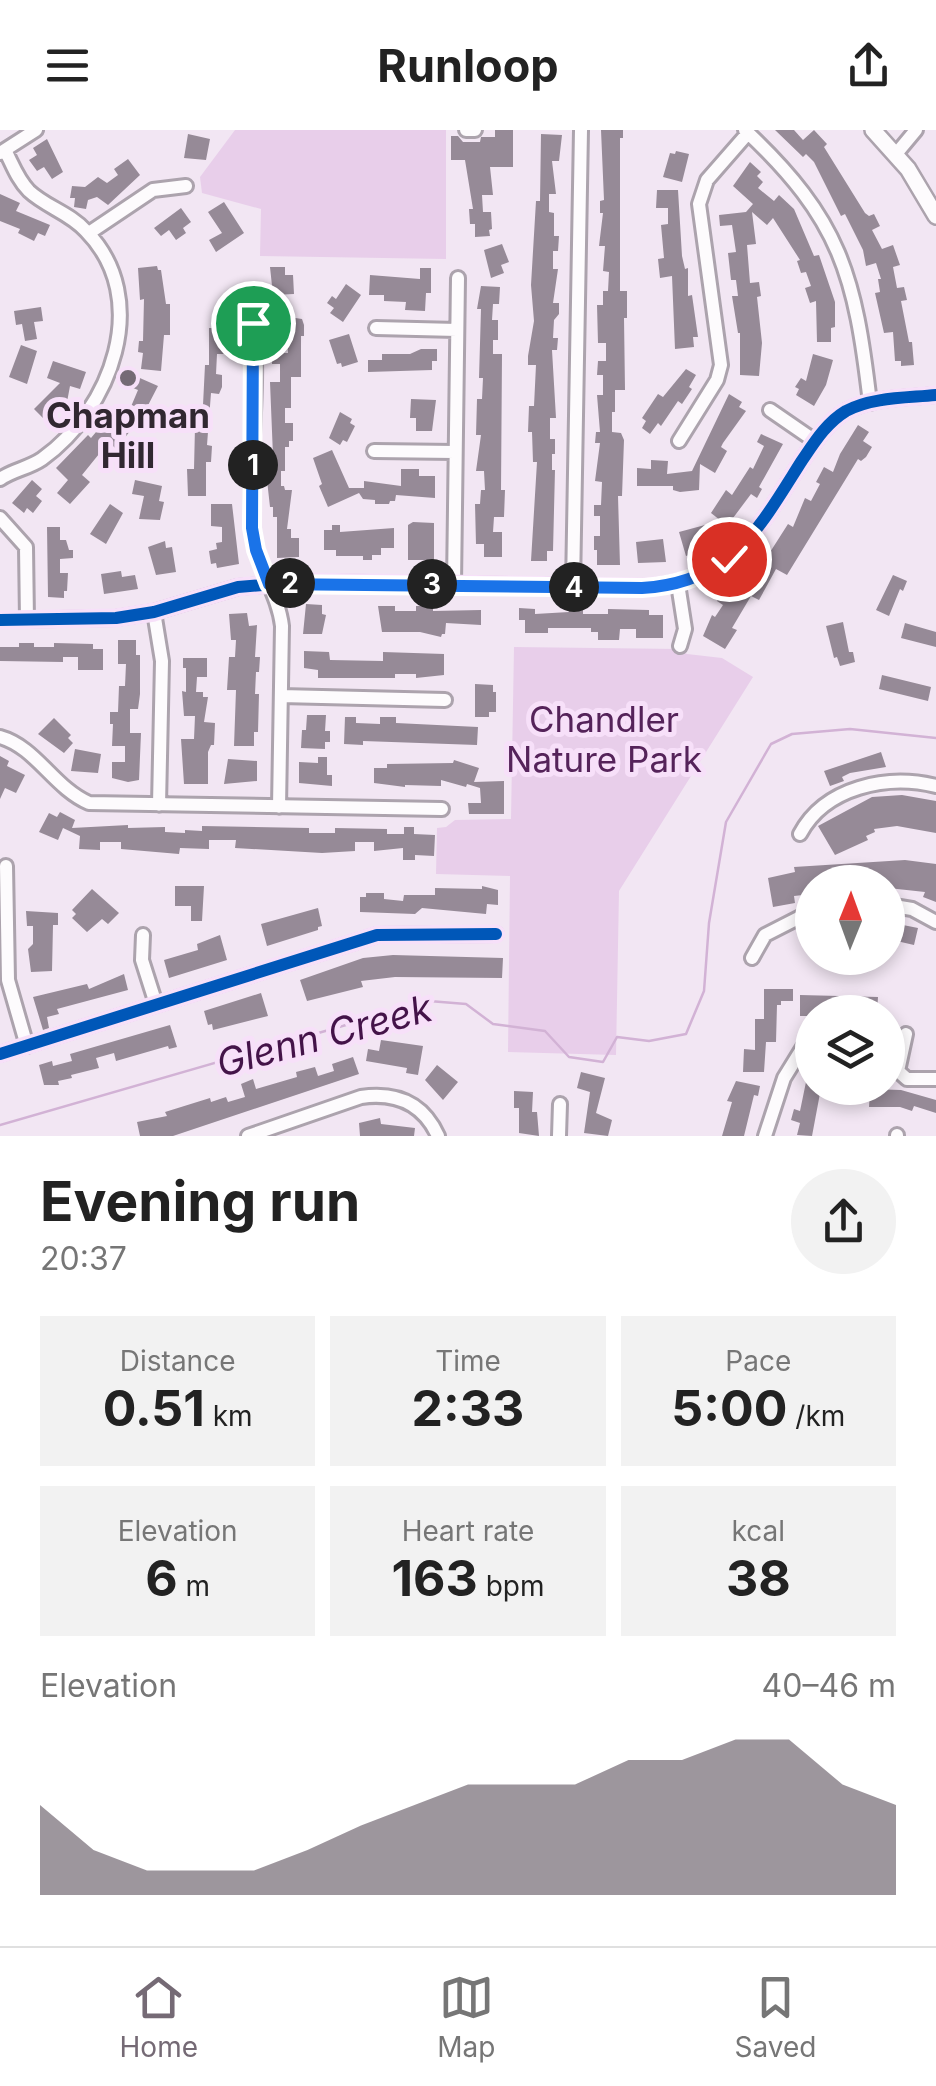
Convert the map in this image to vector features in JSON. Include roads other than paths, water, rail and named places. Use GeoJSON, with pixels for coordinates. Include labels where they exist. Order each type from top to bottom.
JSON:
{"type":"FeatureCollection","features":[{"type":"Feature","properties":{"kind":"main road"},"geometry":{"type":"LineString","coordinates":[[873,130],[896,154],[936,216]]}},
{"type":"Feature","properties":{"kind":"street"},"geometry":{"type":"LineString","coordinates":[[0,479],[31,466],[57,446],[92,404],[111,369],[120,332],[118,295],[107,263],[88,232],[27,189],[3,152],[36,130]]}},
{"type":"Feature","properties":{"kind":"street"},"geometry":{"type":"LineString","coordinates":[[466,130],[474,130]]}},
{"type":"Feature","properties":{"kind":"street"},"geometry":{"type":"LineString","coordinates":[[573,587],[582,130]]}},
{"type":"Feature","properties":{"kind":"street"},"geometry":{"type":"LineString","coordinates":[[896,154],[913,134],[928,130]]}},
{"type":"Feature","properties":{"kind":"street"},"geometry":{"type":"LineString","coordinates":[[679,441],[717,380],[721,365],[699,218],[700,193],[706,180],[746,132],[783,166],[804,193],[839,252],[861,323],[870,403]]}},
{"type":"Feature","properties":{"kind":"street"},"geometry":{"type":"LineString","coordinates":[[88,232],[153,190],[186,186]]}},
{"type":"Feature","properties":{"kind":"street"},"geometry":{"type":"LineString","coordinates":[[454,584],[458,278]]}},
{"type":"Feature","properties":{"kind":"street"},"geometry":{"type":"LineString","coordinates":[[253,323],[252,528],[256,550],[278,599],[282,626],[280,807]]}},
{"type":"Feature","properties":{"kind":"street"},"geometry":{"type":"LineString","coordinates":[[376,328],[457,330]]}},
{"type":"Feature","properties":{"kind":"street"},"geometry":{"type":"LineString","coordinates":[[0,620],[99,619],[154,612],[226,590],[269,584],[642,588],[678,584],[710,572],[756,533],[815,441],[843,413],[870,403],[936,394]]}},
{"type":"Feature","properties":{"kind":"street"},"geometry":{"type":"LineString","coordinates":[[770,410],[815,441]]}},
{"type":"Feature","properties":{"kind":"street"},"geometry":{"type":"LineString","coordinates":[[374,450],[456,452]]}},
{"type":"Feature","properties":{"kind":"street"},"geometry":{"type":"LineString","coordinates":[[0,518],[26,546],[27,620]]}},
{"type":"Feature","properties":{"kind":"street"},"geometry":{"type":"LineString","coordinates":[[678,584],[686,630],[680,646]]}},
{"type":"Feature","properties":{"kind":"street"},"geometry":{"type":"LineString","coordinates":[[154,612],[162,661],[159,805]]}},
{"type":"Feature","properties":{"kind":"street"},"geometry":{"type":"LineString","coordinates":[[281,696],[445,700]]}},
{"type":"Feature","properties":{"kind":"street"},"geometry":{"type":"LineString","coordinates":[[0,737],[26,752],[75,797],[104,804],[442,809]]}},
{"type":"Feature","properties":{"kind":"street"},"geometry":{"type":"LineString","coordinates":[[800,834],[810,816],[866,785],[903,780],[936,786]]}},
{"type":"Feature","properties":{"kind":"street"},"geometry":{"type":"LineString","coordinates":[[6,866],[8,980],[27,1046]]}},
{"type":"Feature","properties":{"kind":"street"},"geometry":{"type":"LineString","coordinates":[[905,908],[936,922]]}},
{"type":"Feature","properties":{"kind":"street"},"geometry":{"type":"LineString","coordinates":[[752,958],[765,935],[795,920]]}},
{"type":"Feature","properties":{"kind":"street"},"geometry":{"type":"LineString","coordinates":[[0,1054],[377,935],[496,934]]}},
{"type":"Feature","properties":{"kind":"street"},"geometry":{"type":"LineString","coordinates":[[144,935],[142,960],[156,1004]]}},
{"type":"Feature","properties":{"kind":"street"},"geometry":{"type":"LineString","coordinates":[[906,1034],[898,1071],[907,1079],[936,1079]]}},
{"type":"Feature","properties":{"kind":"street"},"geometry":{"type":"LineString","coordinates":[[765,1136],[784,1078],[795,1060]]}},
{"type":"Feature","properties":{"kind":"street"},"geometry":{"type":"LineString","coordinates":[[248,1136],[291,1129],[361,1097],[392,1095],[418,1109],[438,1136]]}},
{"type":"Feature","properties":{"kind":"street"},"geometry":{"type":"LineString","coordinates":[[559,1136],[560,1104]]}},
{"type":"Feature","properties":{"kind":"waterway","name":"Glenn Creek"},"geometry":{"type":"LineString","coordinates":[[0,1125],[429,1001],[466,1004],[493,1024],[545,1031],[569,1057],[603,1062],[617,1037],[649,1041],[686,1034],[704,991],[709,923],[726,822],[771,744],[792,734],[850,729],[936,738]]}},
{"type":"Feature","properties":{"kind":"place","name":"Chapman Hill"},"geometry":{"type":"Point","coordinates":[128,378]}},
{"type":"Feature","properties":{"kind":"park label","name":"Chandler Nature Park"},"geometry":{"type":"Point","coordinates":[604,739]}}]}
